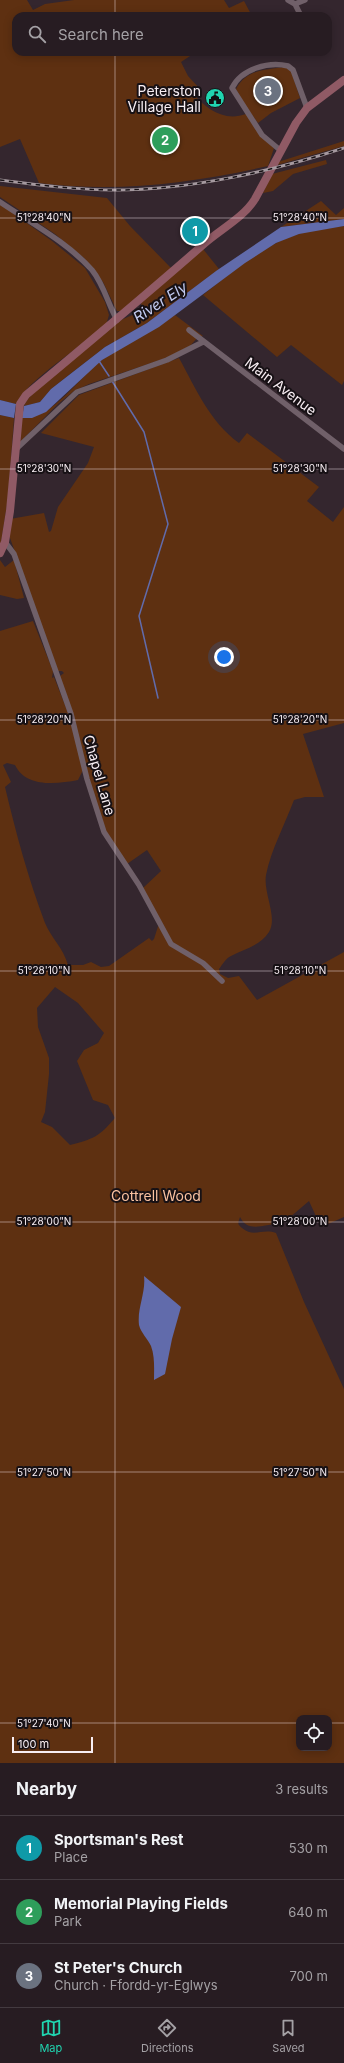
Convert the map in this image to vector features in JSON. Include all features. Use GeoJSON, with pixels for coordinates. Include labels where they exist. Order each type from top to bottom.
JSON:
{"type":"FeatureCollection","features":[{"type":"Feature","properties":{"kind":"street"},"geometry":{"type":"LineString","coordinates":[[288,0],[295,4],[299,12]]}},
{"type":"Feature","properties":{"kind":"street"},"geometry":{"type":"LineString","coordinates":[[295,4],[306,0]]}},
{"type":"Feature","properties":{"kind":"street"},"geometry":{"type":"LineString","coordinates":[[280,150],[262,135],[232,88],[234,84],[257,67],[288,66],[293,70],[307,108]]}},
{"type":"Feature","properties":{"kind":"street"},"geometry":{"type":"LineString","coordinates":[[0,553],[5,542],[10,512],[20,404],[26,395],[246,210],[263,183],[280,150],[307,108],[344,80]]}},
{"type":"Feature","properties":{"kind":"street"},"geometry":{"type":"LineString","coordinates":[[0,202],[44,231],[77,256],[92,271],[104,289],[117,320]]}},
{"type":"Feature","properties":{"kind":"street","name":"Main Avenue"},"geometry":{"type":"LineString","coordinates":[[189,330],[344,449]]}},
{"type":"Feature","properties":{"kind":"street"},"geometry":{"type":"LineString","coordinates":[[15,450],[77,392],[166,360],[203,342]]}},
{"type":"Feature","properties":{"kind":"street","name":"Chapel Lane"},"geometry":{"type":"LineString","coordinates":[[5,542],[14,554],[71,714],[87,779],[104,832],[139,885],[171,944],[204,963],[222,981]]}},
{"type":"Feature","properties":{"kind":"green space"},"geometry":{"type":"Polygon","coordinates":[[[0,0],[27,0],[33,10],[45,4],[74,0],[224,0],[229,8],[244,1],[250,12],[12,12],[12,56],[190,56],[181,62],[188,76],[200,89],[193,91],[193,94],[204,105],[216,113],[230,116],[246,114],[274,148],[268,166],[211,177],[154,185],[97,187],[68,186],[39,183],[20,139],[0,147],[0,0]]]}},
{"type":"Feature","properties":{"kind":"green space"},"geometry":{"type":"Polygon","coordinates":[[[285,67],[291,71],[300,98],[271,113],[258,123],[244,104],[236,89],[240,82],[251,74],[264,70],[285,67]]]}},
{"type":"Feature","properties":{"kind":"green space"},"geometry":{"type":"Polygon","coordinates":[[[344,141],[344,146],[277,165],[278,162],[344,141]]]}},
{"type":"Feature","properties":{"kind":"green space"},"geometry":{"type":"Polygon","coordinates":[[[326,160],[327,164],[293,174],[273,191],[263,193],[272,174],[326,160]]]}},
{"type":"Feature","properties":{"kind":"green space"},"geometry":{"type":"Polygon","coordinates":[[[0,186],[107,198],[130,226],[172,269],[122,311],[117,311],[103,282],[84,258],[55,234],[0,197],[0,186]]]}},
{"type":"Feature","properties":{"kind":"green space"},"geometry":{"type":"Polygon","coordinates":[[[321,201],[336,215],[344,208],[344,219],[281,227],[321,201]]]}},
{"type":"Feature","properties":{"kind":"green space"},"geometry":{"type":"Polygon","coordinates":[[[0,204],[52,241],[85,268],[105,302],[109,315],[106,325],[32,384],[16,404],[0,400],[0,204]]]}},
{"type":"Feature","properties":{"kind":"green space"},"geometry":{"type":"Polygon","coordinates":[[[344,226],[344,381],[342,385],[291,345],[277,357],[203,295],[256,255],[278,242],[303,233],[344,226]]]}},
{"type":"Feature","properties":{"kind":"green space"},"geometry":{"type":"Polygon","coordinates":[[[203,249],[219,269],[147,323],[105,347],[51,389],[40,402],[24,406],[29,398],[39,388],[68,362],[120,321],[142,310],[141,302],[203,249]]]}},
{"type":"Feature","properties":{"kind":"green space"},"geometry":{"type":"Polygon","coordinates":[[[175,315],[203,336],[198,337],[190,346],[166,358],[89,384],[74,391],[58,404],[20,442],[22,418],[34,416],[45,411],[65,396],[102,360],[119,348],[157,327],[175,315]]]}},
{"type":"Feature","properties":{"kind":"green space","name":"Cottrell Wood"},"geometry":{"type":"Polygon","coordinates":[[[179,358],[204,404],[229,435],[239,443],[247,433],[319,487],[307,501],[333,522],[344,507],[344,723],[303,734],[324,797],[305,797],[294,800],[275,847],[266,875],[266,889],[272,919],[269,932],[261,941],[252,947],[229,957],[219,969],[220,974],[228,978],[239,976],[257,1000],[344,952],[344,1217],[321,1227],[309,1201],[282,1224],[253,1227],[244,1222],[240,1217],[238,1223],[246,1231],[254,1233],[276,1233],[304,1302],[344,1389],[344,1763],[0,1763],[0,631],[33,621],[53,671],[52,678],[54,677],[70,718],[83,770],[78,780],[61,783],[43,783],[27,778],[15,765],[7,763],[3,765],[11,782],[5,787],[33,889],[45,923],[63,953],[68,965],[83,965],[91,962],[101,967],[109,966],[149,938],[152,941],[160,920],[143,888],[161,871],[147,850],[127,864],[105,831],[101,822],[60,676],[64,673],[62,671],[58,671],[10,538],[10,519],[44,513],[49,532],[51,531],[58,507],[88,463],[94,447],[41,433],[79,395],[179,358]],[[55,987],[37,1008],[38,1027],[49,1058],[45,1112],[41,1122],[52,1127],[70,1145],[84,1141],[100,1133],[115,1118],[108,1105],[93,1100],[77,1061],[84,1050],[98,1043],[104,1033],[78,1003],[55,987]]]}},
{"type":"Feature","properties":{"kind":"green space"},"geometry":{"type":"Polygon","coordinates":[[[0,415],[14,418],[8,498],[0,549],[0,415]]]}},
{"type":"Feature","properties":{"kind":"green space"},"geometry":{"type":"Polygon","coordinates":[[[0,560],[5,567],[14,560],[24,598],[17,599],[0,595],[0,560]]]}},
{"type":"Feature","properties":{"kind":"water"},"geometry":{"type":"Polygon","coordinates":[[[344,219],[344,226],[299,234],[276,243],[245,263],[159,327],[102,360],[46,412],[32,418],[22,418],[24,406],[40,402],[51,389],[105,347],[147,323],[216,271],[281,227],[344,219]]]}},
{"type":"Feature","properties":{"kind":"water"},"geometry":{"type":"Polygon","coordinates":[[[0,400],[16,404],[14,418],[0,415],[0,400]]]}},
{"type":"Feature","properties":{"kind":"water"},"geometry":{"type":"Polygon","coordinates":[[[144,1276],[181,1307],[172,1339],[165,1374],[154,1380],[152,1350],[150,1343],[141,1331],[139,1325],[139,1313],[144,1288],[144,1276]]]}},
{"type":"Feature","properties":{"kind":"waterway"},"geometry":{"type":"LineString","coordinates":[[99,361],[109,376]]}},
{"type":"Feature","properties":{"kind":"waterway"},"geometry":{"type":"LineString","coordinates":[[112,381],[144,432],[168,524],[139,616],[158,698]]}},
{"type":"Feature","properties":{"kind":"railway"},"geometry":{"type":"LineString","coordinates":[[0,180],[58,187],[101,190],[172,187],[231,178],[289,164],[344,148]]}},
{"type":"Feature","properties":{"kind":"place","name":"St Peter's Church"},"geometry":{"type":"Point","coordinates":[268,91]}},
{"type":"Feature","properties":{"kind":"place","name":"Peterston Village Hall"},"geometry":{"type":"Point","coordinates":[215,98]}},
{"type":"Feature","properties":{"kind":"place","name":"Memorial Playing Fields"},"geometry":{"type":"Point","coordinates":[165,140]}},
{"type":"Feature","properties":{"kind":"place","name":"Sportsman's Rest"},"geometry":{"type":"Point","coordinates":[195,231]}},
{"type":"Feature","properties":{"kind":"water label","name":"River Ely"},"geometry":{"type":"Point","coordinates":[160,302]}}]}
